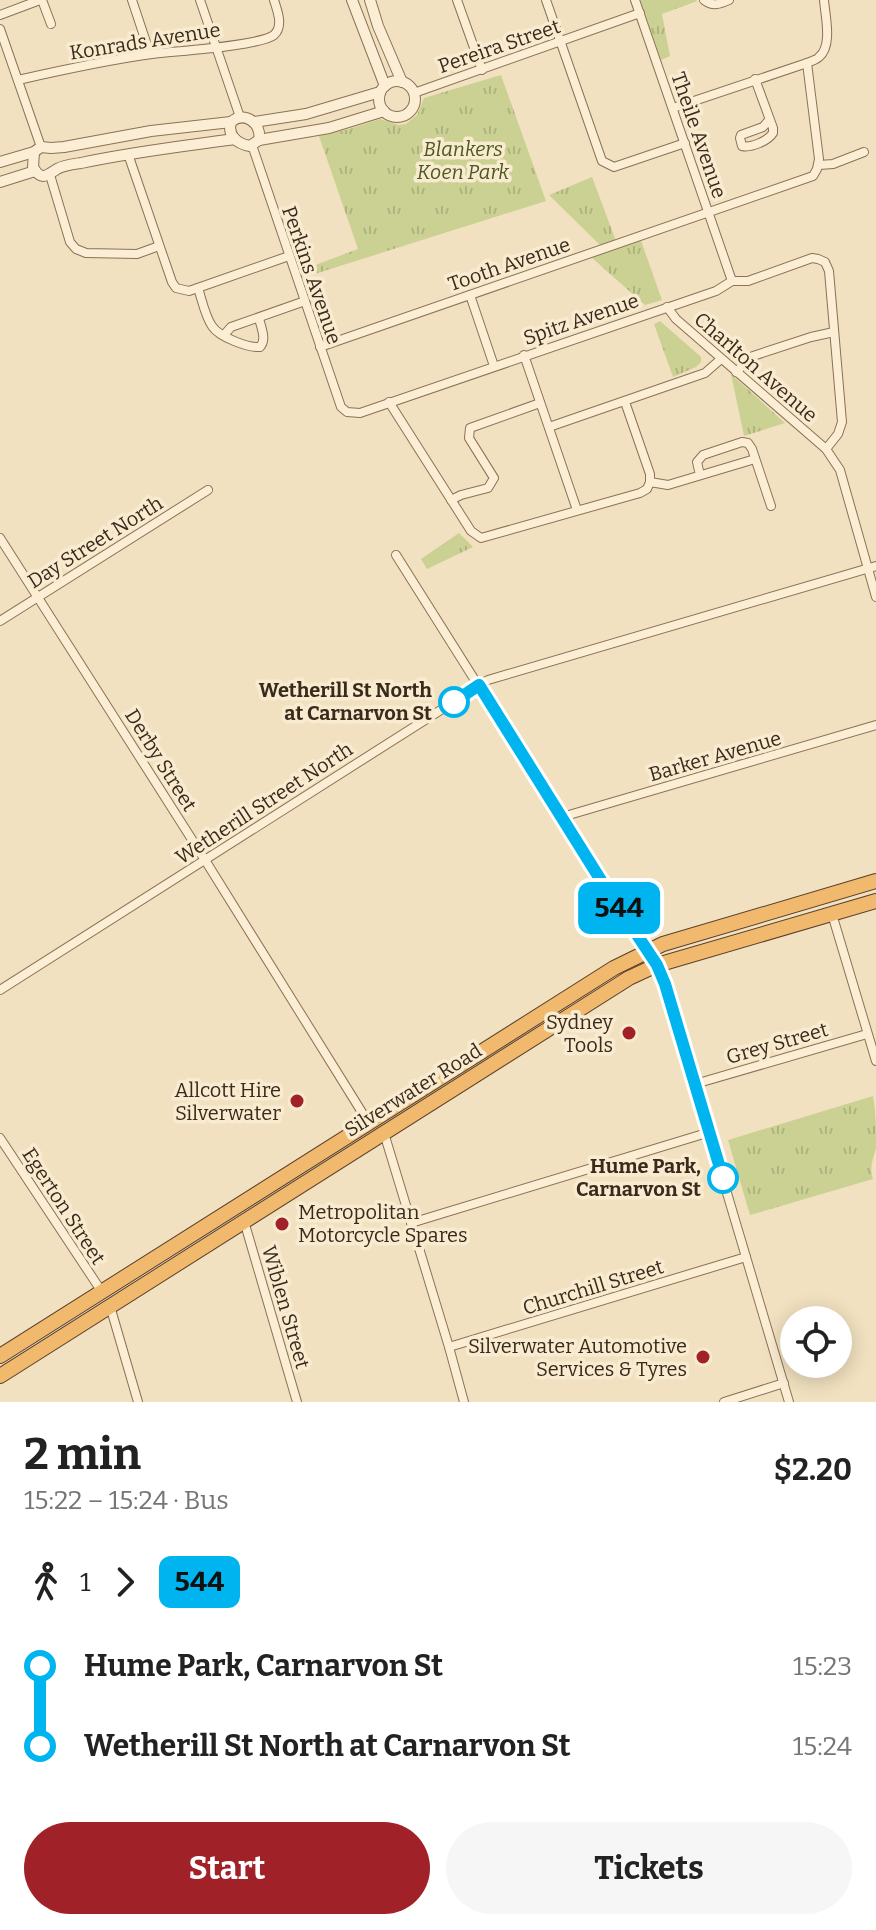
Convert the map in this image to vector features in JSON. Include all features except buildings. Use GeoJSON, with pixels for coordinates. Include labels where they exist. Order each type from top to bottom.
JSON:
{"type":"FeatureCollection","features":[{"type":"Feature","properties":{"kind":"highway","name":"Silverwater Road"},"geometry":{"type":"LineString","coordinates":[[0,1356],[614,968],[673,941],[876,881]]}},
{"type":"Feature","properties":{"kind":"highway","name":"Silverwater Road"},"geometry":{"type":"LineString","coordinates":[[0,1376],[608,991],[657,965],[876,901]]}},
{"type":"Feature","properties":{"kind":"street"},"geometry":{"type":"LineString","coordinates":[[0,15],[41,0],[51,24]]}},
{"type":"Feature","properties":{"kind":"street"},"geometry":{"type":"LineString","coordinates":[[132,0],[150,54]]}},
{"type":"Feature","properties":{"kind":"street"},"geometry":{"type":"LineString","coordinates":[[200,0],[217,47],[235,119],[230,131],[235,139],[245,145],[329,128],[384,111]]}},
{"type":"Feature","properties":{"kind":"street","name":"Konrads Avenue"},"geometry":{"type":"LineString","coordinates":[[18,80],[150,54],[268,38],[276,33],[279,26],[274,0]]}},
{"type":"Feature","properties":{"kind":"street"},"geometry":{"type":"LineString","coordinates":[[254,122],[306,114],[383,89],[390,82],[407,84],[414,93],[414,104],[409,113],[393,117],[384,111],[379,102],[383,89],[352,0]]}},
{"type":"Feature","properties":{"kind":"street"},"geometry":{"type":"LineString","coordinates":[[370,0],[402,82]]}},
{"type":"Feature","properties":{"kind":"street"},"geometry":{"type":"LineString","coordinates":[[457,0],[482,70]]}},
{"type":"Feature","properties":{"kind":"street"},"geometry":{"type":"LineString","coordinates":[[546,0],[605,164],[614,167],[685,143]]}},
{"type":"Feature","properties":{"kind":"street","name":"Theile Avenue"},"geometry":{"type":"LineString","coordinates":[[635,0],[732,281]]}},
{"type":"Feature","properties":{"kind":"street"},"geometry":{"type":"LineString","coordinates":[[704,0],[717,5],[729,0]]}},
{"type":"Feature","properties":{"kind":"street"},"geometry":{"type":"LineString","coordinates":[[673,108],[820,57],[827,39],[824,0]]}},
{"type":"Feature","properties":{"kind":"street","name":"Pereira Street"},"geometry":{"type":"LineString","coordinates":[[414,93],[640,13]]}},
{"type":"Feature","properties":{"kind":"street"},"geometry":{"type":"LineString","coordinates":[[0,29],[42,149],[58,160],[53,172],[70,242],[86,253],[137,254],[159,246]]}},
{"type":"Feature","properties":{"kind":"street"},"geometry":{"type":"LineString","coordinates":[[807,63],[819,165]]}},
{"type":"Feature","properties":{"kind":"street"},"geometry":{"type":"LineString","coordinates":[[755,79],[769,120]]}},
{"type":"Feature","properties":{"kind":"street"},"geometry":{"type":"LineString","coordinates":[[0,162],[42,149],[235,119],[254,122],[259,129],[255,143]]}},
{"type":"Feature","properties":{"kind":"street"},"geometry":{"type":"LineString","coordinates":[[42,149],[32,162],[35,171],[42,176],[70,165],[235,139]]}},
{"type":"Feature","properties":{"kind":"street","name":"Perkins Avenue"},"geometry":{"type":"LineString","coordinates":[[255,143],[320,347],[341,407],[347,412]]}},
{"type":"Feature","properties":{"kind":"street","name":"Tooth Avenue"},"geometry":{"type":"LineString","coordinates":[[320,347],[813,176],[819,165],[833,164],[864,152]]}},
{"type":"Feature","properties":{"kind":"street"},"geometry":{"type":"LineString","coordinates":[[128,154],[176,288],[186,291],[198,288],[289,256]]}},
{"type":"Feature","properties":{"kind":"street"},"geometry":{"type":"LineString","coordinates":[[0,182],[35,171]]}},
{"type":"Feature","properties":{"kind":"street","name":"Spitz Avenue"},"geometry":{"type":"LineString","coordinates":[[347,412],[360,413],[716,291],[732,281],[748,281],[812,258],[825,262],[829,271],[834,332]]}},
{"type":"Feature","properties":{"kind":"street"},"geometry":{"type":"LineString","coordinates":[[198,288],[210,325],[224,335],[260,347],[264,338],[259,318]]}},
{"type":"Feature","properties":{"kind":"street"},"geometry":{"type":"LineString","coordinates":[[470,295],[494,366]]}},
{"type":"Feature","properties":{"kind":"street"},"geometry":{"type":"LineString","coordinates":[[224,335],[231,327],[305,301]]}},
{"type":"Feature","properties":{"kind":"street","name":"Charlton Avenue"},"geometry":{"type":"LineString","coordinates":[[667,307],[676,319],[826,449]]}},
{"type":"Feature","properties":{"kind":"street"},"geometry":{"type":"LineString","coordinates":[[736,372],[753,356],[834,332],[842,422],[838,434],[826,449],[840,470],[872,567],[876,597]]}},
{"type":"Feature","properties":{"kind":"street"},"geometry":{"type":"LineString","coordinates":[[524,355],[577,510]]}},
{"type":"Feature","properties":{"kind":"street"},"geometry":{"type":"LineString","coordinates":[[549,427],[705,373],[721,359]]}},
{"type":"Feature","properties":{"kind":"street"},"geometry":{"type":"LineString","coordinates":[[389,402],[471,531],[481,538],[647,489],[650,474],[625,402]]}},
{"type":"Feature","properties":{"kind":"street"},"geometry":{"type":"LineString","coordinates":[[451,500],[488,488],[494,478],[469,438],[470,428],[540,403]]}},
{"type":"Feature","properties":{"kind":"street"},"geometry":{"type":"LineString","coordinates":[[700,475],[698,458],[742,442],[748,443],[771,506]]}},
{"type":"Feature","properties":{"kind":"street"},"geometry":{"type":"LineString","coordinates":[[728,447],[734,465]]}},
{"type":"Feature","properties":{"kind":"street"},"geometry":{"type":"LineString","coordinates":[[650,482],[668,485],[755,459]]}},
{"type":"Feature","properties":{"kind":"street","name":"Day Street North"},"geometry":{"type":"LineString","coordinates":[[0,621],[208,490]]}},
{"type":"Feature","properties":{"kind":"street","name":"Derby Street"},"geometry":{"type":"LineString","coordinates":[[0,538],[368,1122]]}},
{"type":"Feature","properties":{"kind":"street"},"geometry":{"type":"LineString","coordinates":[[396,555],[657,965],[710,1132],[789,1402]]}},
{"type":"Feature","properties":{"kind":"street","name":"Wetherill Street North"},"geometry":{"type":"LineString","coordinates":[[0,990],[493,678],[872,567]]}},
{"type":"Feature","properties":{"kind":"street","name":"Barker Avenue"},"geometry":{"type":"LineString","coordinates":[[562,817],[876,725]]}},
{"type":"Feature","properties":{"kind":"street"},"geometry":{"type":"LineString","coordinates":[[832,914],[876,1061]]}},
{"type":"Feature","properties":{"kind":"street","name":"Grey Street"},"geometry":{"type":"LineString","coordinates":[[695,1084],[867,1034]]}},
{"type":"Feature","properties":{"kind":"street"},"geometry":{"type":"LineString","coordinates":[[383,1132],[464,1402]]}},
{"type":"Feature","properties":{"kind":"street"},"geometry":{"type":"LineString","coordinates":[[411,1223],[710,1132]]}},
{"type":"Feature","properties":{"kind":"street","name":"Egerton Street"},"geometry":{"type":"LineString","coordinates":[[0,1138],[102,1292]]}},
{"type":"Feature","properties":{"kind":"street","name":"Wiblen Street"},"geometry":{"type":"LineString","coordinates":[[244,1221],[297,1402]]}},
{"type":"Feature","properties":{"kind":"street","name":"Churchill Street"},"geometry":{"type":"LineString","coordinates":[[449,1347],[746,1257]]}},
{"type":"Feature","properties":{"kind":"street"},"geometry":{"type":"LineString","coordinates":[[110,1305],[138,1402]]}},
{"type":"Feature","properties":{"kind":"street"},"geometry":{"type":"LineString","coordinates":[[724,1402],[784,1383]]}},
{"type":"Feature","properties":{"kind":"green space"},"geometry":{"type":"Polygon","coordinates":[[[640,0],[697,1],[662,14],[670,56],[661,60],[640,0]]]}},
{"type":"Feature","properties":{"kind":"green space","name":"Blankers Koen Park"},"geometry":{"type":"Polygon","coordinates":[[[501,75],[546,201],[305,277],[302,270],[358,249],[319,136],[380,119],[406,124],[417,115],[424,98],[501,75]]]}},
{"type":"Feature","properties":{"kind":"green space"},"geometry":{"type":"Polygon","coordinates":[[[592,177],[616,241],[602,247],[549,195],[592,177]]]}},
{"type":"Feature","properties":{"kind":"green space"},"geometry":{"type":"Polygon","coordinates":[[[640,238],[662,300],[645,305],[591,257],[640,238]]]}},
{"type":"Feature","properties":{"kind":"green space"},"geometry":{"type":"Polygon","coordinates":[[[660,321],[701,357],[696,367],[673,377],[654,324],[660,321]]]}},
{"type":"Feature","properties":{"kind":"green space"},"geometry":{"type":"Polygon","coordinates":[[[731,374],[785,423],[744,436],[731,374]]]}},
{"type":"Feature","properties":{"kind":"green space"},"geometry":{"type":"Polygon","coordinates":[[[459,533],[473,547],[427,569],[421,559],[459,533]]]}},
{"type":"Feature","properties":{"kind":"green space"},"geometry":{"type":"Polygon","coordinates":[[[873,1096],[876,1148],[871,1167],[873,1179],[750,1215],[728,1140],[873,1096]]]}},
{"type":"Feature","properties":{"kind":"bus line","name":"544"},"geometry":{"type":"LineString","coordinates":[[454,702],[479,685],[657,965],[723,1178]]}},
{"type":"Feature","properties":{"kind":"place","name":"Wetherill St North at Carnarvon St"},"geometry":{"type":"Point","coordinates":[454,702]}},
{"type":"Feature","properties":{"kind":"place","name":"Sydney Tools"},"geometry":{"type":"Point","coordinates":[629,1033]}},
{"type":"Feature","properties":{"kind":"place","name":"Allcott Hire Silverwater"},"geometry":{"type":"Point","coordinates":[297,1101]}},
{"type":"Feature","properties":{"kind":"place","name":"Hume Park, Carnarvon St"},"geometry":{"type":"Point","coordinates":[723,1178]}},
{"type":"Feature","properties":{"kind":"place","name":"Metropolitan Motorcycle Spares"},"geometry":{"type":"Point","coordinates":[282,1224]}},
{"type":"Feature","properties":{"kind":"place","name":"Silverwater Automotive Services & Tyres"},"geometry":{"type":"Point","coordinates":[703,1357]}}]}
